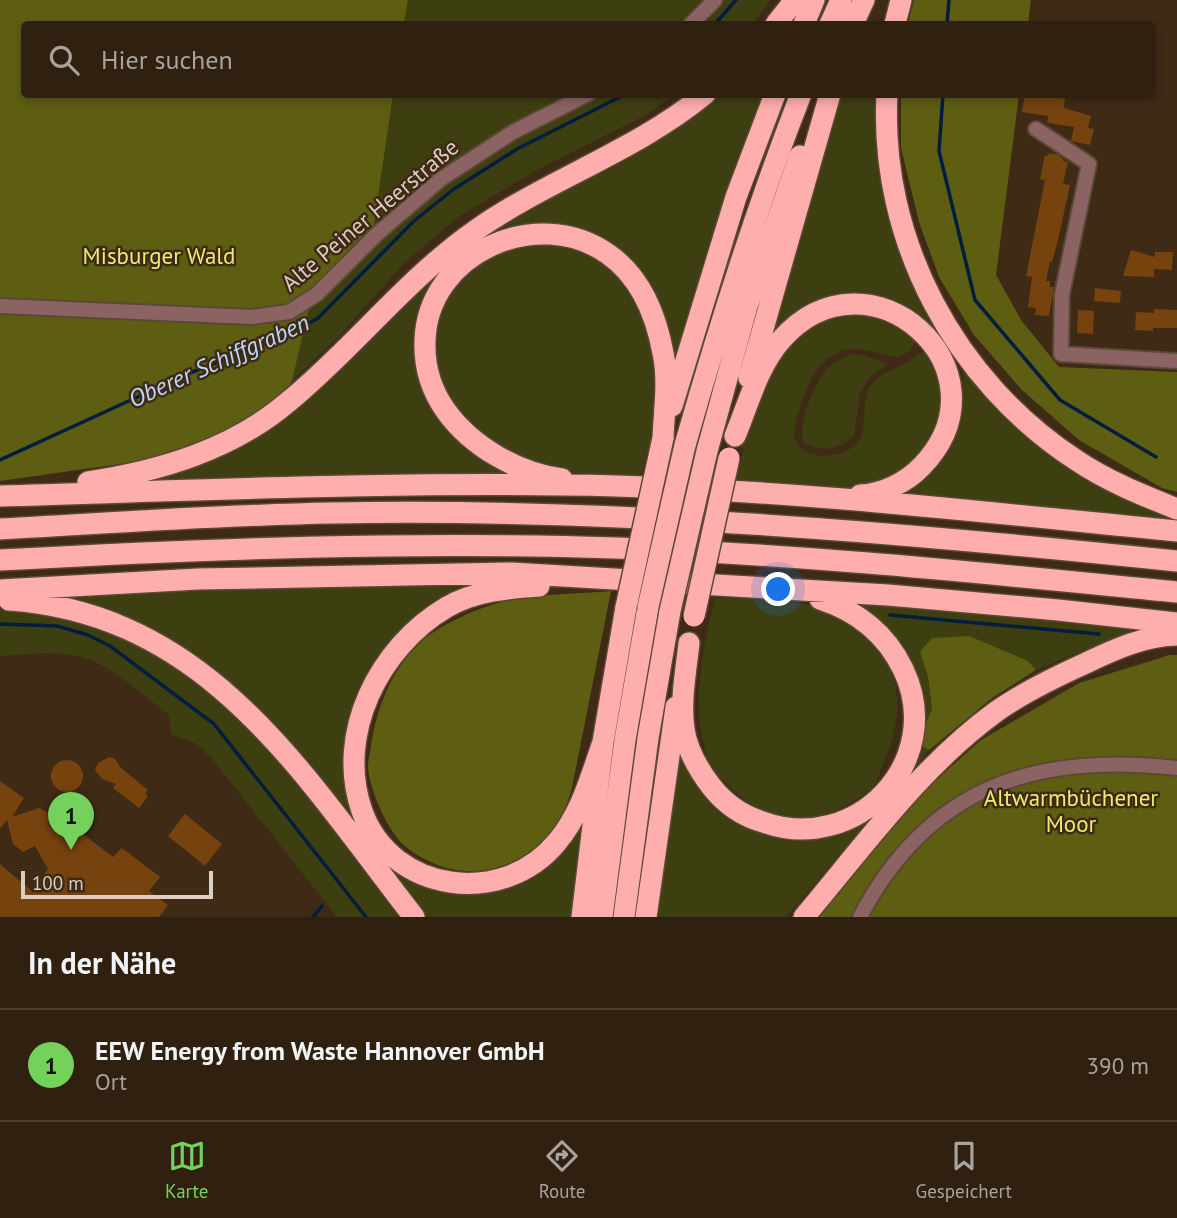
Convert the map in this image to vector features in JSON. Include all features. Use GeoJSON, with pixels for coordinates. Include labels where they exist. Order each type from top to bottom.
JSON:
{"type":"FeatureCollection","features":[{"type":"Feature","properties":{"kind":"highway"},"geometry":{"type":"LineString","coordinates":[[778,21],[795,0]]}},
{"type":"Feature","properties":{"kind":"highway"},"geometry":{"type":"LineString","coordinates":[[805,21],[814,0]]}},
{"type":"Feature","properties":{"kind":"highway"},"geometry":{"type":"LineString","coordinates":[[831,21],[841,0]]}},
{"type":"Feature","properties":{"kind":"highway"},"geometry":{"type":"LineString","coordinates":[[854,21],[864,0]]}},
{"type":"Feature","properties":{"kind":"highway"},"geometry":{"type":"LineString","coordinates":[[896,21],[901,0]]}},
{"type":"Feature","properties":{"kind":"highway"},"geometry":{"type":"LineString","coordinates":[[0,495],[129,476],[194,457],[242,434],[286,404],[332,363],[414,281],[477,229],[537,192],[661,126],[700,98]]}},
{"type":"Feature","properties":{"kind":"highway"},"geometry":{"type":"LineString","coordinates":[[582,917],[603,742],[626,607],[663,438],[736,197],[773,98]]}},
{"type":"Feature","properties":{"kind":"highway"},"geometry":{"type":"LineString","coordinates":[[603,917],[625,740],[648,607],[685,445],[732,286],[762,197],[800,98]]}},
{"type":"Feature","properties":{"kind":"highway"},"geometry":{"type":"LineString","coordinates":[[624,917],[648,738],[670,611],[707,451],[747,306],[822,98]]}},
{"type":"Feature","properties":{"kind":"highway"},"geometry":{"type":"LineString","coordinates":[[646,917],[670,737],[729,458],[751,369],[829,98]]}},
{"type":"Feature","properties":{"kind":"highway"},"geometry":{"type":"LineString","coordinates":[[887,98],[887,156],[900,223],[925,288],[965,355],[1016,414],[1048,440],[1108,479],[1177,509]]}},
{"type":"Feature","properties":{"kind":"highway"},"geometry":{"type":"LineString","coordinates":[[616,486],[555,478],[521,467],[474,441],[455,423],[438,400],[429,379],[425,332],[431,309],[441,289],[456,270],[494,244],[535,234],[552,233],[571,237],[607,253],[637,284],[649,304],[658,329],[665,376],[663,438]]}},
{"type":"Feature","properties":{"kind":"highway"},"geometry":{"type":"LineString","coordinates":[[735,436],[765,364],[780,341],[800,323],[820,311],[843,304],[884,308],[907,318],[928,336],[942,356],[949,377],[949,417],[945,436],[935,453],[916,473],[892,487],[868,495],[815,496]]}},
{"type":"Feature","properties":{"kind":"highway"},"geometry":{"type":"LineString","coordinates":[[0,495],[312,486],[616,486],[815,496],[1177,531]]}},
{"type":"Feature","properties":{"kind":"highway"},"geometry":{"type":"LineString","coordinates":[[0,529],[331,513],[618,517],[787,525],[1016,544],[1177,561]]}},
{"type":"Feature","properties":{"kind":"highway"},"geometry":{"type":"LineString","coordinates":[[0,560],[196,549],[479,546],[631,549],[1027,577],[1177,592]]}},
{"type":"Feature","properties":{"kind":"highway"},"geometry":{"type":"LineString","coordinates":[[0,590],[198,579],[497,573],[888,595],[1177,623]]}},
{"type":"Feature","properties":{"kind":"highway"},"geometry":{"type":"LineString","coordinates":[[709,586],[1027,577]]}},
{"type":"Feature","properties":{"kind":"highway"},"geometry":{"type":"LineString","coordinates":[[603,742],[586,792],[572,820],[556,843],[535,864],[508,878],[481,884],[457,884],[436,879],[400,861],[373,831],[362,813],[356,790],[354,759],[361,713],[372,686],[394,653],[419,627],[448,606],[477,595],[514,587],[615,580]]}},
{"type":"Feature","properties":{"kind":"highway"},"geometry":{"type":"LineString","coordinates":[[689,643],[684,728],[690,751],[717,794],[754,819],[778,828],[823,828],[849,820],[871,807],[900,773],[914,727],[914,704],[909,681],[895,653],[877,631],[859,616],[839,605],[796,591]]}},
{"type":"Feature","properties":{"kind":"highway"},"geometry":{"type":"LineString","coordinates":[[0,599],[63,607],[98,618],[160,645],[189,662],[219,685],[250,713],[284,751],[414,917]]}},
{"type":"Feature","properties":{"kind":"highway"},"geometry":{"type":"LineString","coordinates":[[804,917],[911,790],[997,711],[1031,690],[1096,657],[1134,643],[1177,635]]}},
{"type":"Feature","properties":{"kind":"street"},"geometry":{"type":"LineString","coordinates":[[694,21],[715,0]]}},
{"type":"Feature","properties":{"kind":"street","name":"Alte Peiner Heerstraße"},"geometry":{"type":"LineString","coordinates":[[0,306],[251,317],[289,312],[317,294],[377,234],[441,179],[513,132],[580,98]]}},
{"type":"Feature","properties":{"kind":"street"},"geometry":{"type":"LineString","coordinates":[[1036,129],[1089,164],[1062,294],[1060,354],[1177,361]]}},
{"type":"Feature","properties":{"kind":"street"},"geometry":{"type":"LineString","coordinates":[[860,917],[888,869],[913,841],[936,821],[997,783],[1049,768],[1091,764],[1177,768]]}},
{"type":"Feature","properties":{"kind":"shaded area"},"geometry":{"type":"Polygon","coordinates":[[[408,0],[771,0],[754,21],[404,21],[408,0]]]}},
{"type":"Feature","properties":{"kind":"shaded area"},"geometry":{"type":"Polygon","coordinates":[[[393,98],[669,98],[644,116],[539,169],[461,215],[405,262],[339,336],[292,381],[309,309],[370,252],[393,98]]]}},
{"type":"Feature","properties":{"kind":"shaded area"},"geometry":{"type":"Polygon","coordinates":[[[709,98],[766,98],[675,362],[647,290],[558,228],[451,266],[422,373],[510,474],[132,484],[191,466],[390,315],[486,230],[709,98]]]}},
{"type":"Feature","properties":{"kind":"shaded area"},"geometry":{"type":"Polygon","coordinates":[[[841,98],[879,98],[912,279],[933,326],[930,327],[889,302],[868,296],[846,295],[805,307],[786,320],[769,339],[830,125],[841,98]]]}},
{"type":"Feature","properties":{"kind":"shaded area"},"geometry":{"type":"Polygon","coordinates":[[[563,242],[610,265],[632,291],[654,345],[659,400],[650,453],[647,453],[641,477],[564,472],[504,453],[455,413],[434,367],[435,321],[456,280],[510,244],[563,242]]]}},
{"type":"Feature","properties":{"kind":"shaded area"},"geometry":{"type":"Polygon","coordinates":[[[867,310],[917,337],[914,344],[908,352],[899,357],[851,349],[841,351],[826,360],[813,375],[796,421],[794,437],[801,449],[818,455],[835,455],[850,449],[857,443],[863,431],[866,397],[871,385],[883,374],[925,351],[940,367],[943,418],[908,470],[864,488],[842,490],[735,484],[744,448],[740,447],[760,383],[802,326],[867,310]]]}},
{"type":"Feature","properties":{"kind":"shaded area"},"geometry":{"type":"Polygon","coordinates":[[[851,354],[863,355],[888,364],[869,378],[860,393],[854,436],[843,444],[830,448],[810,446],[804,443],[802,435],[808,404],[822,375],[839,360],[851,354]]]}},
{"type":"Feature","properties":{"kind":"shaded area"},"geometry":{"type":"Polygon","coordinates":[[[965,371],[989,399],[1177,518],[1177,526],[878,498],[902,488],[960,390],[965,371]]]}},
{"type":"Feature","properties":{"kind":"shaded area"},"geometry":{"type":"Polygon","coordinates":[[[474,583],[477,587],[363,692],[360,827],[456,892],[482,892],[510,886],[586,812],[575,917],[420,917],[229,685],[24,593],[474,583]]]}},
{"type":"Feature","properties":{"kind":"shaded area"},"geometry":{"type":"Polygon","coordinates":[[[715,598],[776,600],[807,605],[835,615],[873,643],[885,659],[893,677],[897,717],[892,739],[873,787],[835,811],[819,817],[786,818],[756,807],[715,774],[706,758],[699,690],[703,653],[715,598]]]}},
{"type":"Feature","properties":{"kind":"shaded area"},"geometry":{"type":"Polygon","coordinates":[[[842,598],[1163,627],[1100,644],[1036,670],[1028,661],[920,653],[928,677],[932,709],[917,744],[929,750],[786,917],[658,917],[665,836],[677,754],[698,786],[750,825],[872,810],[919,704],[842,598]]]}},
{"type":"Feature","properties":{"kind":"shaded area"},"geometry":{"type":"Polygon","coordinates":[[[0,606],[43,610],[125,640],[185,670],[244,720],[335,829],[401,917],[337,917],[214,761],[197,744],[171,734],[169,715],[113,672],[93,661],[71,655],[0,656],[0,606]]]}},
{"type":"Feature","properties":{"kind":"green space","name":"Misburger Wald"},"geometry":{"type":"Polygon","coordinates":[[[0,0],[408,0],[404,21],[21,21],[21,98],[393,98],[370,252],[309,309],[292,381],[282,397],[238,428],[196,449],[127,463],[0,481],[0,0]]]}},
{"type":"Feature","properties":{"kind":"green space"},"geometry":{"type":"Polygon","coordinates":[[[914,0],[1031,0],[1028,21],[909,21],[914,0]]]}},
{"type":"Feature","properties":{"kind":"green space"},"geometry":{"type":"Polygon","coordinates":[[[901,98],[1019,98],[996,275],[1021,320],[1059,367],[1177,372],[1177,492],[1162,488],[1079,440],[1022,390],[974,335],[939,277],[919,222],[901,148],[901,98]]]}},
{"type":"Feature","properties":{"kind":"green space"},"geometry":{"type":"Polygon","coordinates":[[[611,591],[572,788],[553,830],[540,844],[524,855],[489,869],[451,869],[428,861],[407,848],[390,828],[381,811],[368,767],[377,716],[403,661],[429,635],[480,609],[528,597],[611,591]]]}},
{"type":"Feature","properties":{"kind":"green space"},"geometry":{"type":"Polygon","coordinates":[[[969,636],[1028,661],[1036,670],[992,698],[929,750],[917,744],[932,709],[928,677],[920,652],[932,638],[969,636]]]}},
{"type":"Feature","properties":{"kind":"green space","name":"Altwarmbüchener Moor"},"geometry":{"type":"Polygon","coordinates":[[[1177,655],[1177,917],[814,917],[917,797],[981,740],[1079,683],[1177,655]]]}},
{"type":"Feature","properties":{"kind":"building"},"geometry":{"type":"Polygon","coordinates":[[[1024,98],[1065,99],[1064,108],[1091,116],[1088,128],[1094,129],[1090,145],[1071,141],[1074,127],[1047,123],[1048,116],[1022,112],[1024,98]]]}},
{"type":"Feature","properties":{"kind":"building"},"geometry":{"type":"Polygon","coordinates":[[[1049,153],[1057,154],[1063,161],[1068,162],[1063,184],[1070,185],[1046,281],[1050,281],[1050,287],[1054,287],[1049,316],[1035,315],[1036,308],[1028,307],[1032,277],[1026,276],[1045,180],[1040,179],[1045,155],[1048,156],[1049,153]]]}},
{"type":"Feature","properties":{"kind":"building"},"geometry":{"type":"Polygon","coordinates":[[[1131,250],[1155,257],[1155,252],[1173,252],[1172,270],[1154,269],[1154,277],[1123,276],[1131,250]]]}},
{"type":"Feature","properties":{"kind":"building"},"geometry":{"type":"Polygon","coordinates":[[[1095,288],[1121,291],[1120,303],[1094,301],[1095,288]]]}},
{"type":"Feature","properties":{"kind":"building"},"geometry":{"type":"Polygon","coordinates":[[[1154,309],[1177,310],[1177,328],[1135,330],[1136,312],[1154,313],[1154,309]]]}},
{"type":"Feature","properties":{"kind":"building"},"geometry":{"type":"Polygon","coordinates":[[[1078,310],[1094,311],[1093,334],[1077,333],[1078,310]]]}},
{"type":"Feature","properties":{"kind":"building"},"geometry":{"type":"Polygon","coordinates":[[[109,757],[115,759],[120,767],[148,790],[145,794],[148,796],[139,808],[113,788],[116,784],[102,779],[95,770],[98,763],[109,757]]]}},
{"type":"Feature","properties":{"kind":"building"},"geometry":{"type":"Polygon","coordinates":[[[67,760],[79,764],[83,776],[79,788],[67,792],[55,788],[51,776],[55,764],[67,760]]]}},
{"type":"Feature","properties":{"kind":"building"},"geometry":{"type":"Polygon","coordinates":[[[0,781],[24,798],[12,817],[39,808],[47,812],[50,827],[72,843],[83,834],[113,857],[122,848],[160,877],[149,891],[168,905],[159,917],[0,917],[0,864],[32,891],[48,869],[35,846],[23,852],[13,844],[7,820],[0,829],[0,781]]]}},
{"type":"Feature","properties":{"kind":"building"},"geometry":{"type":"Polygon","coordinates":[[[185,814],[222,844],[205,866],[168,836],[185,814]]]}},
{"type":"Feature","properties":{"kind":"waterway","name":"Oberer Schiffgraben"},"geometry":{"type":"LineString","coordinates":[[718,21],[736,0]]}},
{"type":"Feature","properties":{"kind":"waterway"},"geometry":{"type":"LineString","coordinates":[[947,21],[949,0]]}},
{"type":"Feature","properties":{"kind":"waterway","name":"Oberer Schiffgraben"},"geometry":{"type":"LineString","coordinates":[[0,460],[190,373],[296,331],[318,318],[414,221],[454,189],[517,149],[618,98]]}},
{"type":"Feature","properties":{"kind":"waterway"},"geometry":{"type":"LineString","coordinates":[[943,98],[939,151],[975,300],[1060,400],[1156,457]]}},
{"type":"Feature","properties":{"kind":"waterway"},"geometry":{"type":"LineString","coordinates":[[890,615],[1099,634]]}},
{"type":"Feature","properties":{"kind":"waterway","name":"Oberer Schiffgraben"},"geometry":{"type":"LineString","coordinates":[[0,624],[57,626],[88,635],[110,646],[214,724],[366,917]]}},
{"type":"Feature","properties":{"kind":"waterway","name":"Oberer Schiffgraben"},"geometry":{"type":"LineString","coordinates":[[313,917],[322,906]]}},
{"type":"Feature","properties":{"kind":"place","name":"EEW Energy from Waste Hannover GmbH"},"geometry":{"type":"Point","coordinates":[71,850]}}]}
